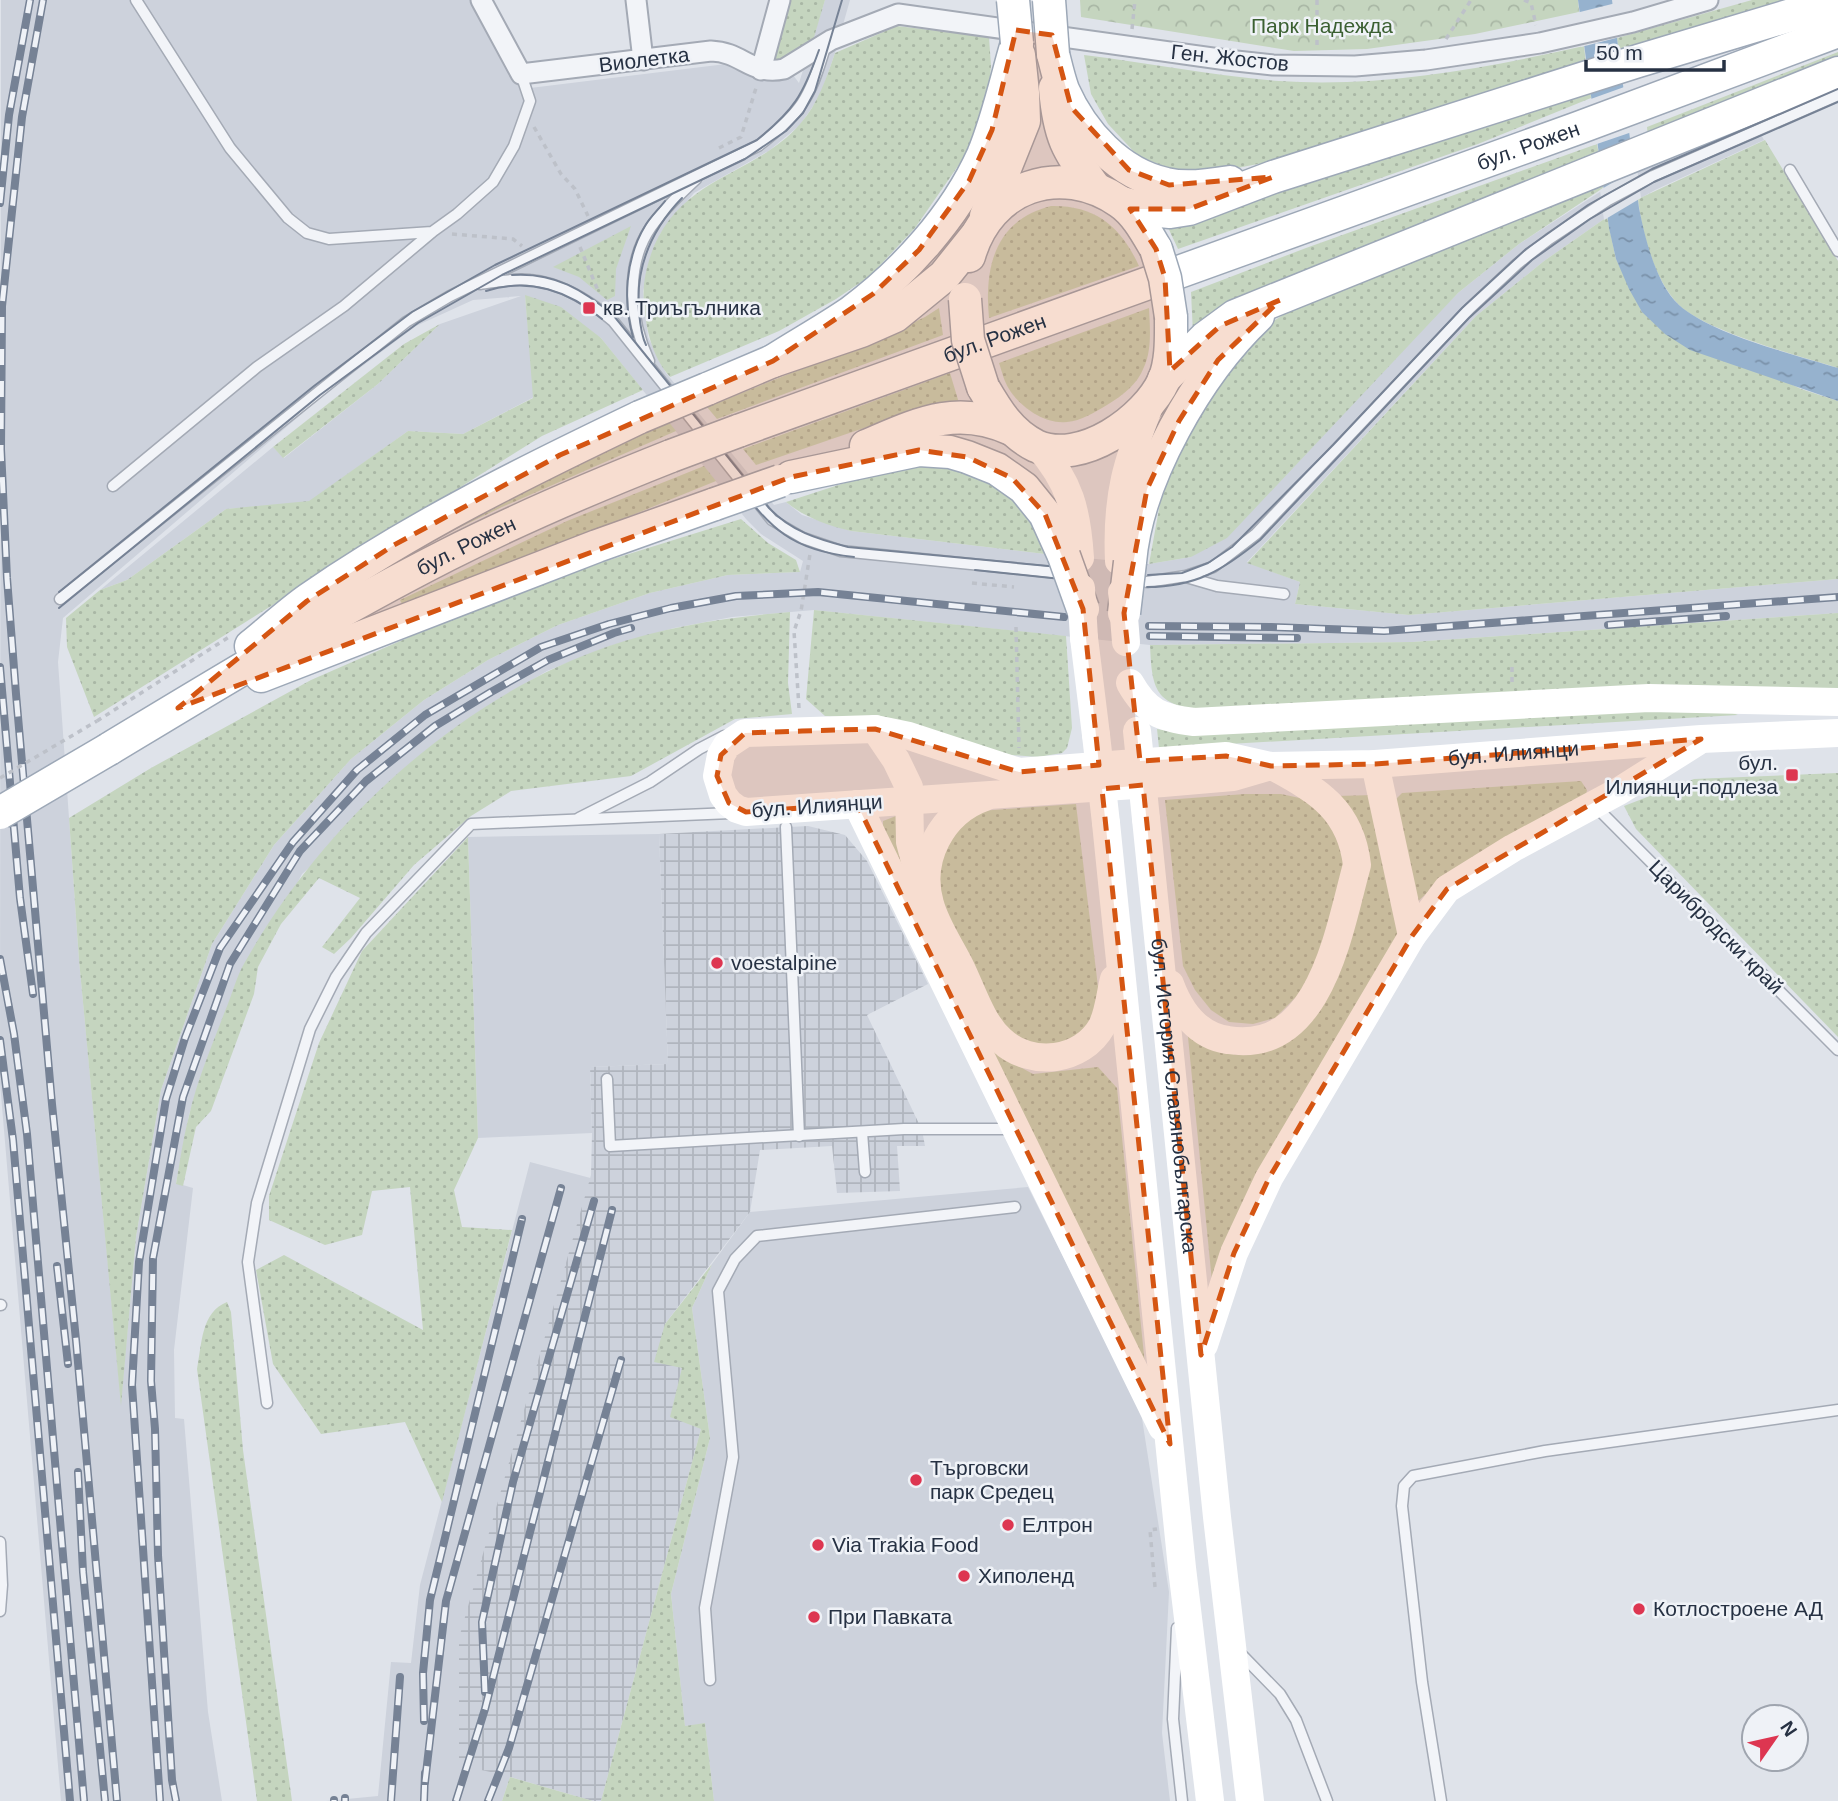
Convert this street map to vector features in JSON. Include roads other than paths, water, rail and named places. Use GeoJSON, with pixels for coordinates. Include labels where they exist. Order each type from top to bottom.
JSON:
{"type":"FeatureCollection","features":[{"type":"Feature","properties":{"kind":"main road"},"geometry":{"type":"LineString","coordinates":[[1013,0],[1024,121],[966,268],[968,340],[983,387],[998,413],[1012,429],[1038,446],[1058,471],[1072,499],[1077,518],[1068,563]]}},
{"type":"Feature","properties":{"kind":"main road"},"geometry":{"type":"LineString","coordinates":[[1049,0],[1061,132],[1070,152],[1109,196],[1140,223],[1156,249],[1165,278],[1171,317],[1169,357],[1159,388],[1131,450],[1117,520],[1132,568]]}},
{"type":"Feature","properties":{"kind":"main road"},"geometry":{"type":"LineString","coordinates":[[979,230],[993,211],[1012,197],[1032,186],[1059,181],[1082,183],[1109,196],[1150,210],[1170,212],[1189,209],[1273,177],[1638,61],[1838,1]]}},
{"type":"Feature","properties":{"kind":"main road","name":"бул. Рожен"},"geometry":{"type":"LineString","coordinates":[[178,708],[337,614],[448,554],[559,502],[671,456],[1578,128],[1838,30]]}},
{"type":"Feature","properties":{"kind":"main road"},"geometry":{"type":"LineString","coordinates":[[773,361],[848,314],[873,294],[897,273],[937,228],[969,181],[982,156],[1017,43]]}},
{"type":"Feature","properties":{"kind":"main road"},"geometry":{"type":"LineString","coordinates":[[1053,54],[1071,107],[1111,157],[1129,170],[1169,185],[1204,186],[1273,177]]}},
{"type":"Feature","properties":{"kind":"main road"},"geometry":{"type":"LineString","coordinates":[[1038,446],[1070,449],[1098,442],[1131,421],[1192,350],[1235,316],[1280,300],[1584,174],[1651,162],[1838,72]]}},
{"type":"Feature","properties":{"kind":"main road","name":"бул. Рожен"},"geometry":{"type":"LineString","coordinates":[[178,708],[307,601],[350,572],[486,493],[640,417],[773,361],[861,331],[895,316],[944,276],[979,230]]}},
{"type":"Feature","properties":{"kind":"main road"},"geometry":{"type":"LineString","coordinates":[[1125,628],[1133,540],[1147,489],[1179,421],[1232,343],[1259,315],[1280,300]]}},
{"type":"Feature","properties":{"kind":"main road","name":"бул. Рожен"},"geometry":{"type":"LineString","coordinates":[[0,813],[103,735],[597,546],[786,479],[932,420],[958,416],[1012,429]]}},
{"type":"Feature","properties":{"kind":"main road"},"geometry":{"type":"LineString","coordinates":[[786,479],[919,450],[950,452],[998,470],[1024,488],[1045,514],[1068,563],[1083,624]]}},
{"type":"Feature","properties":{"kind":"main road","name":"бул. История Славянобългарска"},"geometry":{"type":"LineString","coordinates":[[1083,624],[1106,823],[1182,1568],[1210,1801]]}},
{"type":"Feature","properties":{"kind":"main road","name":"бул. История Славянобългарска"},"geometry":{"type":"LineString","coordinates":[[1125,628],[1162,963],[1200,1355],[1250,1801]]}},
{"type":"Feature","properties":{"kind":"main road"},"geometry":{"type":"LineString","coordinates":[[1130,683],[1139,698],[1153,712],[1171,719],[1194,722],[1649,698],[1838,702]]}},
{"type":"Feature","properties":{"kind":"main road"},"geometry":{"type":"LineString","coordinates":[[875,729],[909,787],[909,831],[919,881],[988,1024],[1002,1041],[1032,1057],[1044,1059],[1065,1056],[1086,1045],[1094,1037],[1108,1010],[1119,953]]}},
{"type":"Feature","properties":{"kind":"main road","name":"бул. Илиянци"},"geometry":{"type":"LineString","coordinates":[[1271,766],[1233,777],[1082,790],[746,812],[729,803],[723,795],[717,776],[721,755],[727,745],[745,733],[875,729],[909,736],[1019,772],[1226,756],[1271,766],[1375,764],[1701,739],[1838,733]]}},
{"type":"Feature","properties":{"kind":"main road"},"geometry":{"type":"LineString","coordinates":[[1200,1355],[1234,1253],[1269,1178],[1412,936],[1447,889],[1513,848],[1594,805],[1701,739]]}},
{"type":"Feature","properties":{"kind":"main road"},"geometry":{"type":"LineString","coordinates":[[1375,764],[1412,936]]}},
{"type":"Feature","properties":{"kind":"main road"},"geometry":{"type":"LineString","coordinates":[[1162,963],[1171,988],[1187,1016],[1200,1029],[1229,1041],[1253,1041],[1282,1031],[1306,1009],[1323,980],[1357,865],[1355,848],[1330,802],[1311,786],[1271,766]]}},
{"type":"Feature","properties":{"kind":"main road"},"geometry":{"type":"LineString","coordinates":[[936,919],[927,892],[927,870],[932,849],[954,815],[965,806],[990,795]]}},
{"type":"Feature","properties":{"kind":"main road"},"geometry":{"type":"LineString","coordinates":[[857,804],[1170,1444]]}},
{"type":"Feature","properties":{"kind":"street"},"geometry":{"type":"LineString","coordinates":[[481,0],[521,74]]}},
{"type":"Feature","properties":{"kind":"street"},"geometry":{"type":"LineString","coordinates":[[636,0],[643,60]]}},
{"type":"Feature","properties":{"kind":"street"},"geometry":{"type":"LineString","coordinates":[[761,70],[780,0]]}},
{"type":"Feature","properties":{"kind":"street","name":"Ген. Жостов"},"geometry":{"type":"LineString","coordinates":[[761,70],[784,69],[826,43],[898,14],[1238,61],[1319,66],[1426,60],[1566,38],[1708,0]]}},
{"type":"Feature","properties":{"kind":"street","name":"Виолетка"},"geometry":{"type":"LineString","coordinates":[[521,74],[722,51],[733,54],[761,70]]}},
{"type":"Feature","properties":{"kind":"lane"},"geometry":{"type":"LineString","coordinates":[[136,0],[230,148],[288,218],[307,233],[329,239],[432,232]]}},
{"type":"Feature","properties":{"kind":"lane"},"geometry":{"type":"LineString","coordinates":[[60,599],[406,322],[472,285],[758,146],[794,117],[807,98],[826,43]]}},
{"type":"Feature","properties":{"kind":"lane"},"geometry":{"type":"LineString","coordinates":[[113,486],[257,367],[344,306],[493,182],[514,146],[530,101],[521,74]]}},
{"type":"Feature","properties":{"kind":"lane"},"geometry":{"type":"LineString","coordinates":[[1186,576],[1213,567],[1255,534],[1470,309],[1517,264],[1589,212],[1651,162],[1838,95]]}},
{"type":"Feature","properties":{"kind":"lane"},"geometry":{"type":"LineString","coordinates":[[1790,170],[1838,251]]}},
{"type":"Feature","properties":{"kind":"lane"},"geometry":{"type":"LineString","coordinates":[[656,377],[639,339],[632,305],[633,280],[649,229],[667,206],[703,172]]}},
{"type":"Feature","properties":{"kind":"lane"},"geometry":{"type":"LineString","coordinates":[[472,285],[530,280],[565,290],[590,301],[612,321],[772,520],[803,538],[841,551],[1068,563]]}},
{"type":"Feature","properties":{"kind":"lane"},"geometry":{"type":"LineString","coordinates":[[1132,568],[1186,576],[1217,586],[1284,594]]}},
{"type":"Feature","properties":{"kind":"lane"},"geometry":{"type":"LineString","coordinates":[[576,820],[650,782],[717,739],[745,733]]}},
{"type":"Feature","properties":{"kind":"lane","name":"Царибродски край"},"geometry":{"type":"LineString","coordinates":[[1594,805],[1838,1050]]}},
{"type":"Feature","properties":{"kind":"lane"},"geometry":{"type":"LineString","coordinates":[[267,1403],[248,1262],[257,1203],[300,1057],[322,1002],[351,952],[373,924],[471,824],[746,812]]}},
{"type":"Feature","properties":{"kind":"lane"},"geometry":{"type":"LineString","coordinates":[[786,827],[799,1136]]}},
{"type":"Feature","properties":{"kind":"lane"},"geometry":{"type":"LineString","coordinates":[[607,1079],[610,1146],[904,1129],[1016,1129]]}},
{"type":"Feature","properties":{"kind":"lane"},"geometry":{"type":"LineString","coordinates":[[862,1132],[865,1172]]}},
{"type":"Feature","properties":{"kind":"lane"},"geometry":{"type":"LineString","coordinates":[[710,1680],[705,1608],[733,1457],[718,1291],[735,1259],[757,1236],[1015,1207]]}},
{"type":"Feature","properties":{"kind":"lane"},"geometry":{"type":"LineString","coordinates":[[1441,1801],[1422,1682],[1402,1506],[1404,1486],[1413,1476],[1545,1451],[1838,1409]]}},
{"type":"Feature","properties":{"kind":"lane"},"geometry":{"type":"LineString","coordinates":[[0,1542],[0,1611]]}},
{"type":"Feature","properties":{"kind":"lane"},"geometry":{"type":"LineString","coordinates":[[1182,1568],[1173,1718],[1182,1801]]}},
{"type":"Feature","properties":{"kind":"lane"},"geometry":{"type":"LineString","coordinates":[[1233,1646],[1280,1693],[1309,1750],[1327,1801]]}},
{"type":"Feature","properties":{"kind":"water"},"geometry":{"type":"Polygon","coordinates":[[[1578,0],[1612,0],[1639,208],[1648,246],[1658,273],[1671,296],[1693,316],[1711,325],[1754,342],[1838,368],[1838,401],[1690,350],[1665,334],[1642,312],[1616,259],[1609,228],[1578,0]]]}},
{"type":"Feature","properties":{"kind":"tram line"},"geometry":{"type":"LineString","coordinates":[[59,608],[320,395],[418,323],[502,275],[745,159],[786,131],[803,113],[815,91],[842,0]]}},
{"type":"Feature","properties":{"kind":"tram line"},"geometry":{"type":"LineString","coordinates":[[59,592],[314,386],[412,312],[495,265],[757,140],[780,120],[796,101],[819,50]]}},
{"type":"Feature","properties":{"kind":"tram line"},"geometry":{"type":"LineString","coordinates":[[1148,575],[1182,573],[1208,563],[1232,547],[1462,308],[1526,249],[1588,205],[1652,169],[1838,89]]}},
{"type":"Feature","properties":{"kind":"tram line"},"geometry":{"type":"LineString","coordinates":[[1147,587],[1180,584],[1208,575],[1260,540],[1469,318],[1532,260],[1590,219],[1654,182],[1838,102]]}},
{"type":"Feature","properties":{"kind":"tram line"},"geometry":{"type":"LineString","coordinates":[[646,345],[638,295],[643,265],[654,236],[682,198]]}},
{"type":"Feature","properties":{"kind":"tram line"},"geometry":{"type":"LineString","coordinates":[[633,337],[627,295],[633,252],[649,219],[665,201]]}},
{"type":"Feature","properties":{"kind":"tram line"},"geometry":{"type":"LineString","coordinates":[[512,275],[541,276],[568,285],[614,316],[769,508],[795,528],[848,547],[1059,567]]}},
{"type":"Feature","properties":{"kind":"tram line"},"geometry":{"type":"LineString","coordinates":[[486,291],[518,286],[548,289],[576,301],[602,319]]}},
{"type":"Feature","properties":{"kind":"tram line"},"geometry":{"type":"LineString","coordinates":[[735,482],[772,525],[798,543],[832,554],[854,557]]}},
{"type":"Feature","properties":{"kind":"tram line"},"geometry":{"type":"LineString","coordinates":[[975,570],[1061,579]]}},
{"type":"Feature","properties":{"kind":"railway"},"geometry":{"type":"LineString","coordinates":[[0,203],[9,115],[30,0]]}},
{"type":"Feature","properties":{"kind":"railway"},"geometry":{"type":"LineString","coordinates":[[43,0],[22,117],[2,306],[1,449],[16,694],[117,1801]]}},
{"type":"Feature","properties":{"kind":"railway"},"geometry":{"type":"LineString","coordinates":[[160,1801],[132,1385],[139,1262],[166,1099],[185,1038],[220,948],[293,842],[357,770],[425,715],[541,647],[609,624],[671,608],[736,596],[818,592],[1064,617]]}},
{"type":"Feature","properties":{"kind":"railway"},"geometry":{"type":"LineString","coordinates":[[1149,626],[1384,631],[1838,597]]}},
{"type":"Feature","properties":{"kind":"railway"},"geometry":{"type":"LineString","coordinates":[[1608,625],[1726,616]]}},
{"type":"Feature","properties":{"kind":"railway"},"geometry":{"type":"LineString","coordinates":[[176,1801],[172,1780],[158,1555],[151,1381],[153,1258],[183,1097],[230,964],[300,851],[366,781],[435,726],[491,692],[548,660],[631,628]]}},
{"type":"Feature","properties":{"kind":"railway"},"geometry":{"type":"LineString","coordinates":[[1150,636],[1297,638]]}},
{"type":"Feature","properties":{"kind":"railway"},"geometry":{"type":"LineString","coordinates":[[0,667],[20,898],[33,994]]}},
{"type":"Feature","properties":{"kind":"railway"},"geometry":{"type":"LineString","coordinates":[[0,959],[14,1034],[27,1134],[84,1801]]}},
{"type":"Feature","properties":{"kind":"railway"},"geometry":{"type":"LineString","coordinates":[[0,1040],[13,1140],[70,1801]]}},
{"type":"Feature","properties":{"kind":"railway"},"geometry":{"type":"LineString","coordinates":[[425,1782],[446,1601],[561,1188]]}},
{"type":"Feature","properties":{"kind":"railway"},"geometry":{"type":"LineString","coordinates":[[485,1692],[482,1622],[513,1482],[594,1201]]}},
{"type":"Feature","properties":{"kind":"railway"},"geometry":{"type":"LineString","coordinates":[[456,1801],[485,1709],[612,1210]]}},
{"type":"Feature","properties":{"kind":"railway"},"geometry":{"type":"LineString","coordinates":[[424,1721],[423,1673],[430,1600],[522,1219]]}},
{"type":"Feature","properties":{"kind":"railway"},"geometry":{"type":"LineString","coordinates":[[57,1266],[68,1364]]}},
{"type":"Feature","properties":{"kind":"railway"},"geometry":{"type":"LineString","coordinates":[[488,1801],[509,1748],[621,1360]]}},
{"type":"Feature","properties":{"kind":"railway"},"geometry":{"type":"LineString","coordinates":[[78,1472],[83,1572],[105,1801]]}},
{"type":"Feature","properties":{"kind":"railway"},"geometry":{"type":"LineString","coordinates":[[391,1801],[400,1677]]}},
{"type":"Feature","properties":{"kind":"railway"},"geometry":{"type":"LineString","coordinates":[[424,1801],[425,1773]]}},
{"type":"Feature","properties":{"kind":"place","name":"кв. Триъгълника"},"geometry":{"type":"Point","coordinates":[589,308]}},
{"type":"Feature","properties":{"kind":"place","name":"бул. Илиянци-подлеза"},"geometry":{"type":"Point","coordinates":[1792,775]}},
{"type":"Feature","properties":{"kind":"place","name":"voestalpine"},"geometry":{"type":"Point","coordinates":[717,963]}},
{"type":"Feature","properties":{"kind":"place","name":"Търговски парк Средец"},"geometry":{"type":"Point","coordinates":[916,1480]}},
{"type":"Feature","properties":{"kind":"place","name":"Елтрон"},"geometry":{"type":"Point","coordinates":[1008,1525]}},
{"type":"Feature","properties":{"kind":"place","name":"Via Trakia Food"},"geometry":{"type":"Point","coordinates":[818,1545]}},
{"type":"Feature","properties":{"kind":"place","name":"Хиполенд"},"geometry":{"type":"Point","coordinates":[964,1576]}},
{"type":"Feature","properties":{"kind":"place","name":"Котлостроене АД"},"geometry":{"type":"Point","coordinates":[1639,1609]}},
{"type":"Feature","properties":{"kind":"place","name":"При Павката"},"geometry":{"type":"Point","coordinates":[814,1617]}},
{"type":"Feature","properties":{"kind":"park label","name":"Парк Надежда"},"geometry":{"type":"Point","coordinates":[1322,26]}}]}
